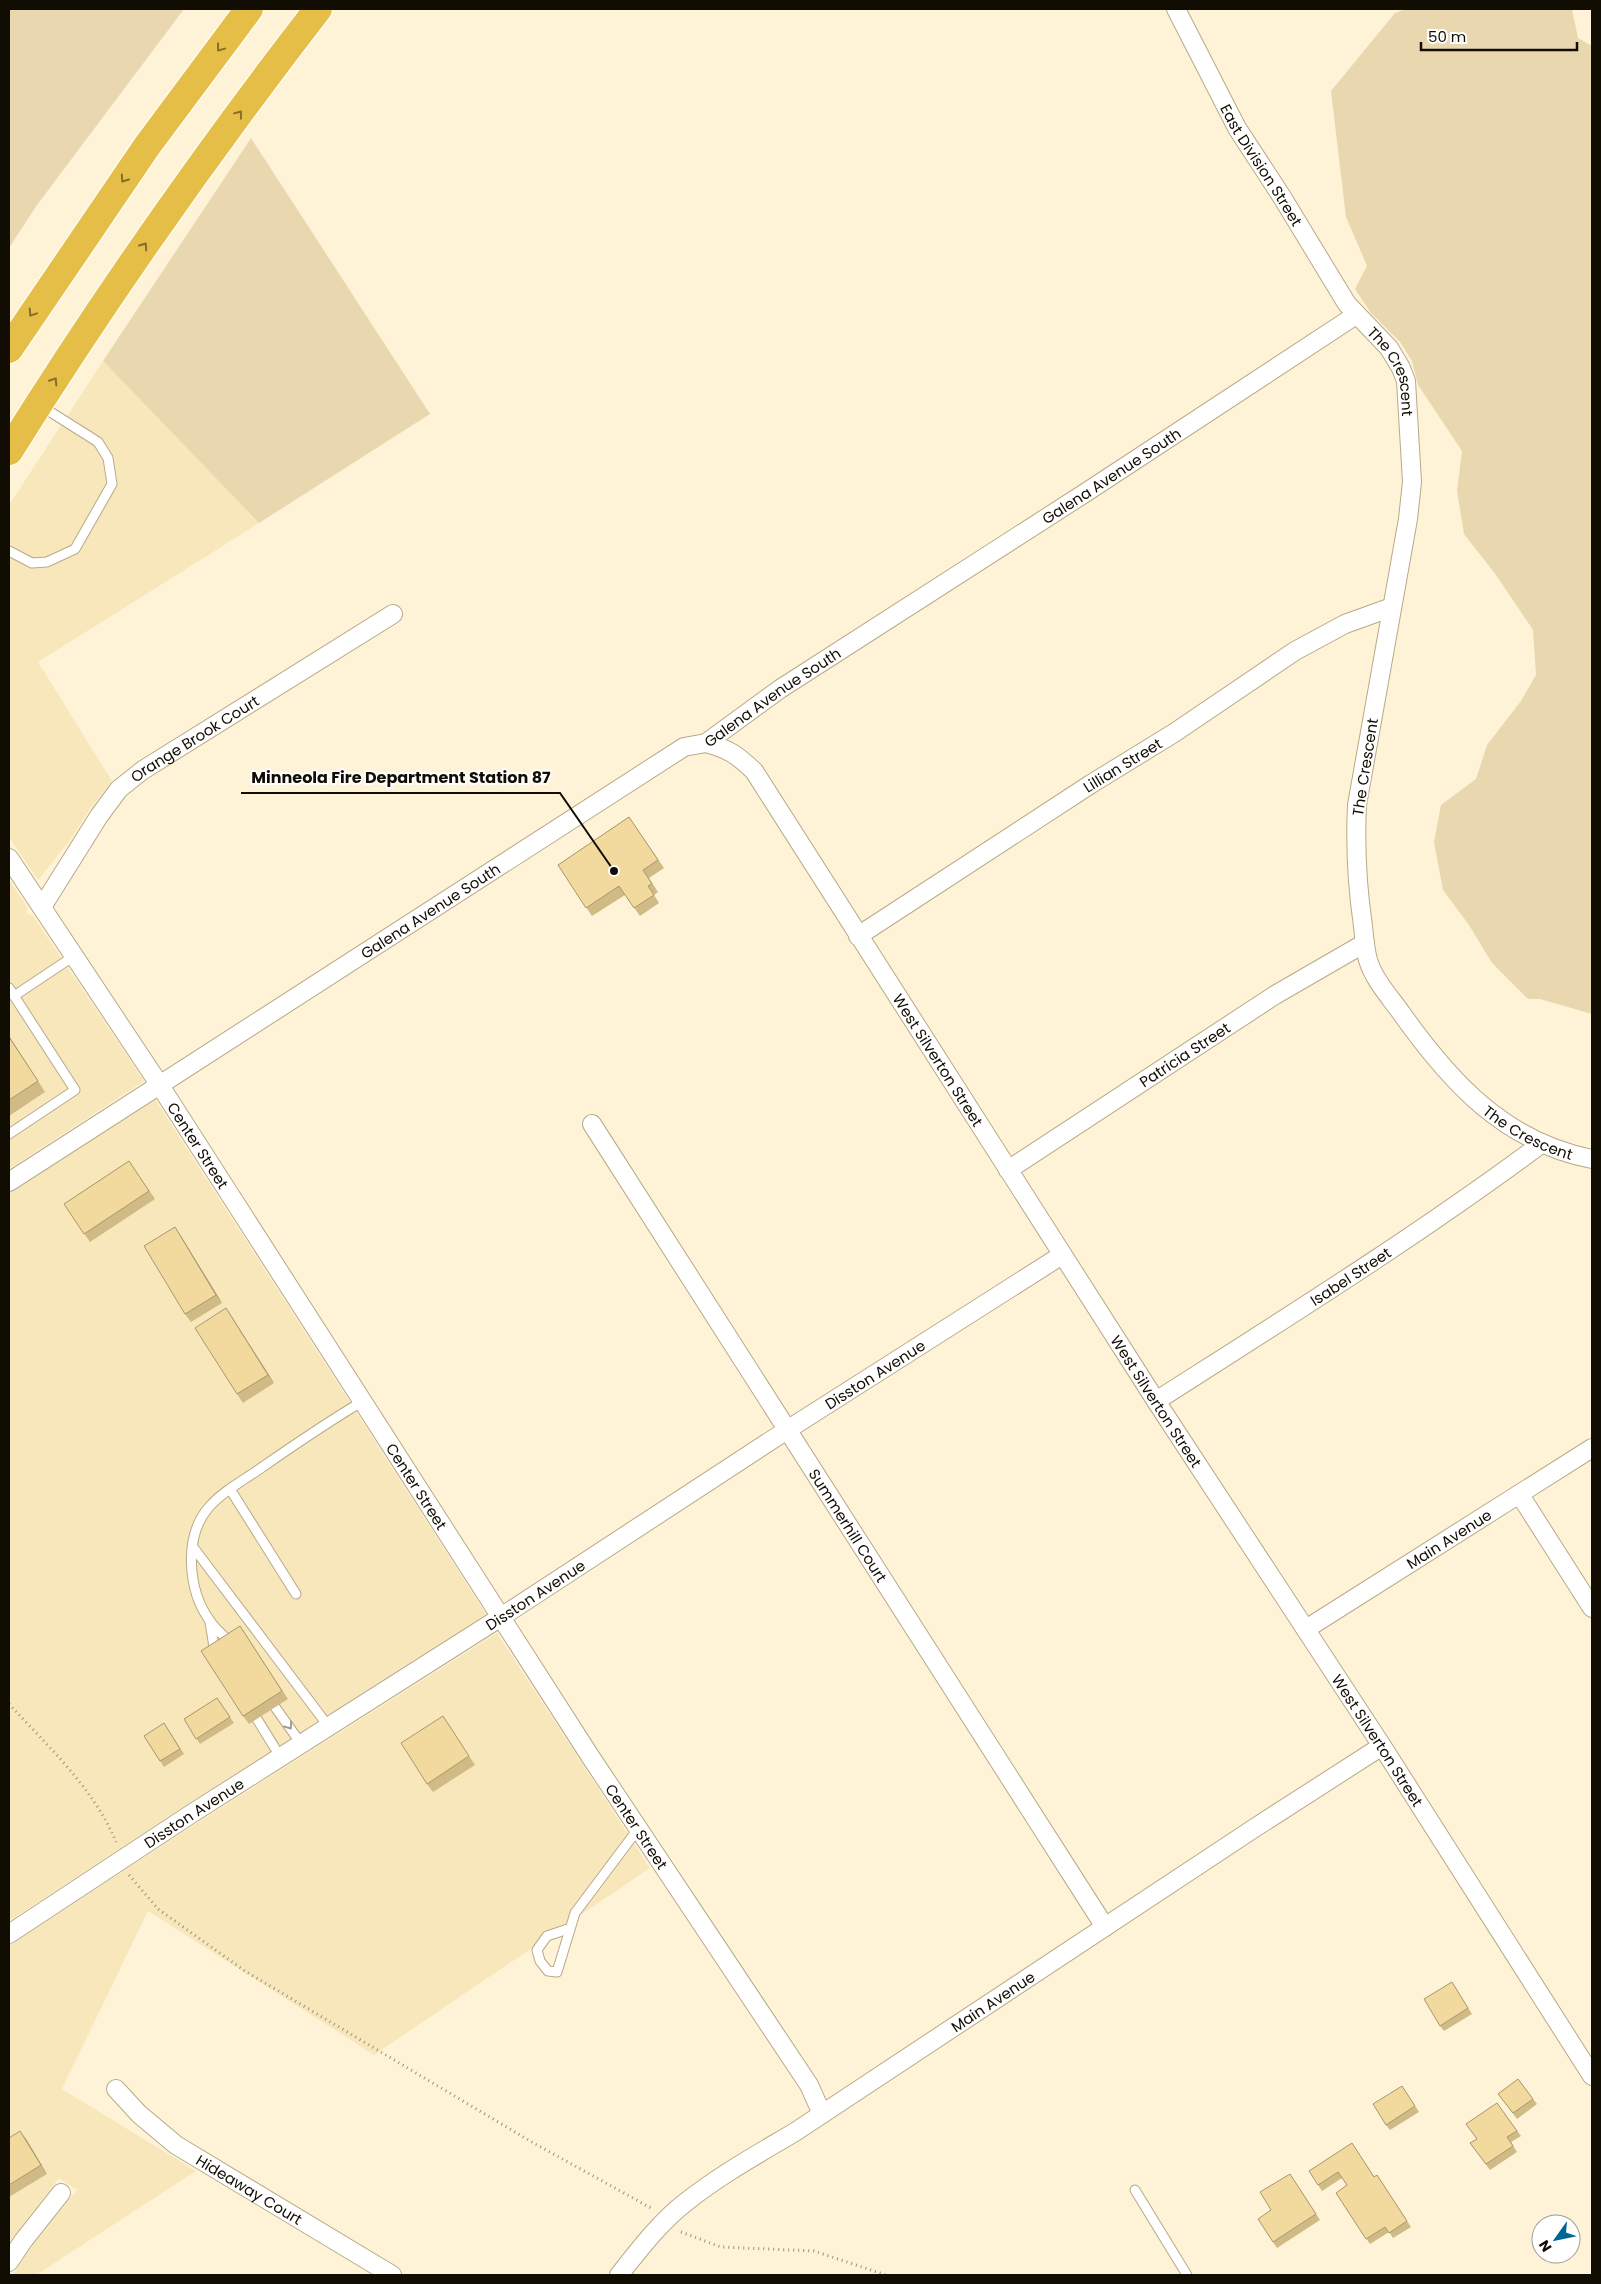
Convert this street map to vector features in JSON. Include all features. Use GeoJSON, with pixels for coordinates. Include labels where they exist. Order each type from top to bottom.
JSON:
{"type":"FeatureCollection","features":[{"type":"Feature","properties":{"kind":"highway"},"geometry":{"type":"LineString","coordinates":[[9,349],[142,154],[249,9]]}},
{"type":"Feature","properties":{"kind":"highway"},"geometry":{"type":"LineString","coordinates":[[9,451],[104,305],[192,178],[318,9]]}},
{"type":"Feature","properties":{"kind":"street","name":"East Division Street"},"geometry":{"type":"LineString","coordinates":[[1176,9],[1237,128],[1282,197],[1347,304],[1356,315]]}},
{"type":"Feature","properties":{"kind":"street","name":"The Crescent"},"geometry":{"type":"LineString","coordinates":[[1356,315],[1389,348],[1401,368],[1406,381],[1412,482],[1408,519],[1356,805],[1355,849],[1358,896],[1367,959],[1374,976],[1424,1044],[1458,1084],[1493,1115],[1516,1132],[1541,1144],[1592,1159]]}},
{"type":"Feature","properties":{"kind":"street","name":"Galena Avenue South"},"geometry":{"type":"LineString","coordinates":[[9,1182],[684,747],[706,743],[780,689],[1085,493],[1356,315]]}},
{"type":"Feature","properties":{"kind":"street","name":"Lillian Street"},"geometry":{"type":"LineString","coordinates":[[858,936],[1091,784],[1174,733],[1295,652],[1345,624],[1392,607]]}},
{"type":"Feature","properties":{"kind":"street","name":"Orange Brook Court"},"geometry":{"type":"LineString","coordinates":[[42,907],[98,816],[119,789],[143,770],[393,614]]}},
{"type":"Feature","properties":{"kind":"street","name":"West Silverton Street"},"geometry":{"type":"LineString","coordinates":[[706,743],[727,749],[738,756],[754,771],[1156,1402],[1382,1746],[1592,2076]]}},
{"type":"Feature","properties":{"kind":"street","name":"Center Street"},"geometry":{"type":"LineString","coordinates":[[9,858],[160,1084],[638,1829],[809,2085],[822,2114]]}},
{"type":"Feature","properties":{"kind":"street","name":"Patricia Street"},"geometry":{"type":"LineString","coordinates":[[1008,1170],[1275,995],[1365,943]]}},
{"type":"Feature","properties":{"kind":"street","name":"Summerhill Court"},"geometry":{"type":"LineString","coordinates":[[592,1124],[1106,1927]]}},
{"type":"Feature","properties":{"kind":"street","name":"Isabel Street"},"geometry":{"type":"LineString","coordinates":[[1156,1402],[1335,1286],[1492,1180],[1541,1144]]}},
{"type":"Feature","properties":{"kind":"street","name":"Disston Avenue"},"geometry":{"type":"LineString","coordinates":[[9,1934],[787,1430],[1062,1255]]}},
{"type":"Feature","properties":{"kind":"street","name":"Main Avenue"},"geometry":{"type":"LineString","coordinates":[[1306,1630],[1592,1448]]}},
{"type":"Feature","properties":{"kind":"street"},"geometry":{"type":"LineString","coordinates":[[1520,1495],[1592,1608]]}},
{"type":"Feature","properties":{"kind":"street","name":"Main Avenue"},"geometry":{"type":"LineString","coordinates":[[619,2275],[684,2203],[719,2178],[822,2114],[1382,1746]]}},
{"type":"Feature","properties":{"kind":"street","name":"Hideaway Court"},"geometry":{"type":"LineString","coordinates":[[116,2089],[139,2114],[176,2145],[392,2275]]}},
{"type":"Feature","properties":{"kind":"street"},"geometry":{"type":"LineString","coordinates":[[9,2262],[61,2193]]}},
{"type":"Feature","properties":{"kind":"lane"},"geometry":{"type":"LineString","coordinates":[[9,550],[32,563],[48,562],[74,549],[112,484],[108,458],[98,442],[39,404]]}},
{"type":"Feature","properties":{"kind":"lane"},"geometry":{"type":"LineString","coordinates":[[9,1134],[75,1090],[11,992],[74,956]]}},
{"type":"Feature","properties":{"kind":"lane"},"geometry":{"type":"LineString","coordinates":[[231,1643],[210,1621],[196,1596],[192,1572],[193,1547],[198,1525],[209,1507],[230,1490],[326,1423],[362,1401]]}},
{"type":"Feature","properties":{"kind":"lane"},"geometry":{"type":"LineString","coordinates":[[230,1490],[296,1594]]}},
{"type":"Feature","properties":{"kind":"lane"},"geometry":{"type":"LineString","coordinates":[[193,1547],[329,1728]]}},
{"type":"Feature","properties":{"kind":"lane"},"geometry":{"type":"LineString","coordinates":[[210,1621],[215,1652]]}},
{"type":"Feature","properties":{"kind":"lane"},"geometry":{"type":"LineString","coordinates":[[275,1707],[302,1745]]}},
{"type":"Feature","properties":{"kind":"lane"},"geometry":{"type":"LineString","coordinates":[[258,1719],[282,1758]]}},
{"type":"Feature","properties":{"kind":"lane"},"geometry":{"type":"LineString","coordinates":[[568,1929],[547,1936],[537,1950],[540,1961],[548,1971],[557,1972],[574,1913],[638,1829]]}},
{"type":"Feature","properties":{"kind":"lane"},"geometry":{"type":"LineString","coordinates":[[1135,2190],[1187,2275]]}},
{"type":"Feature","properties":{"kind":"path"},"geometry":{"type":"LineString","coordinates":[[9,1704],[62,1761],[108,1822],[130,1878],[158,1909],[245,1971],[530,2141],[653,2208],[666,2222],[680,2232],[721,2247],[814,2250],[886,2275]]}},
{"type":"Feature","properties":{"kind":"shaded area"},"geometry":{"type":"Polygon","coordinates":[[[9,9],[184,9],[37,205],[9,248],[9,9]]]}},
{"type":"Feature","properties":{"kind":"shaded area"},"geometry":{"type":"Polygon","coordinates":[[[1406,9],[1572,9],[1578,38],[1592,46],[1592,1014],[1540,999],[1528,999],[1492,963],[1469,925],[1443,890],[1434,842],[1441,805],[1476,779],[1487,745],[1521,701],[1536,675],[1533,630],[1496,575],[1464,534],[1457,491],[1462,451],[1418,385],[1412,361],[1400,342],[1371,313],[1355,289],[1367,266],[1346,217],[1331,91],[1395,13],[1406,9]]]}},
{"type":"Feature","properties":{"kind":"shaded area"},"geometry":{"type":"Polygon","coordinates":[[[251,138],[430,414],[259,523],[103,361],[251,138]]]}},
{"type":"Feature","properties":{"kind":"shaded area"},"geometry":{"type":"Polygon","coordinates":[[[103,361],[259,523],[38,662],[112,781],[89,810],[71,839],[38,880],[9,837],[9,505],[103,361]]]}},
{"type":"Feature","properties":{"kind":"shaded area"},"geometry":{"type":"Polygon","coordinates":[[[9,880],[28,908],[26,913],[33,916],[144,1081],[9,1169],[9,880]]]}},
{"type":"Feature","properties":{"kind":"shaded area"},"geometry":{"type":"Polygon","coordinates":[[[155,1099],[486,1614],[186,1805],[9,1921],[9,1194],[155,1099]]]}},
{"type":"Feature","properties":{"kind":"shaded area"},"geometry":{"type":"Polygon","coordinates":[[[497,1633],[650,1868],[374,2055],[148,1911],[62,2089],[196,2171],[36,2275],[13,2275],[32,2246],[77,2190],[59,2178],[9,2242],[9,1946],[197,1823],[497,1633]]]}},
{"type":"Feature","properties":{"kind":"building"},"geometry":{"type":"Polygon","coordinates":[[[629,817],[658,860],[643,870],[652,884],[648,886],[654,895],[634,908],[619,886],[586,908],[558,865],[629,817]]]}},
{"type":"Feature","properties":{"kind":"building"},"geometry":{"type":"Polygon","coordinates":[[[9,1037],[38,1081],[9,1100],[9,1037]]]}},
{"type":"Feature","properties":{"kind":"building"},"geometry":{"type":"Polygon","coordinates":[[[129,1161],[149,1191],[84,1234],[64,1204],[129,1161]]]}},
{"type":"Feature","properties":{"kind":"building"},"geometry":{"type":"Polygon","coordinates":[[[175,1227],[216,1295],[185,1314],[144,1246],[175,1227]]]}},
{"type":"Feature","properties":{"kind":"building"},"geometry":{"type":"Polygon","coordinates":[[[226,1308],[268,1375],[237,1394],[195,1328],[226,1308]]]}},
{"type":"Feature","properties":{"kind":"building"},"geometry":{"type":"Polygon","coordinates":[[[240,1626],[282,1691],[243,1716],[201,1651],[240,1626]]]}},
{"type":"Feature","properties":{"kind":"building"},"geometry":{"type":"Polygon","coordinates":[[[217,1698],[230,1717],[196,1739],[184,1719],[217,1698]]]}},
{"type":"Feature","properties":{"kind":"building"},"geometry":{"type":"Polygon","coordinates":[[[443,1716],[469,1756],[427,1784],[401,1743],[443,1716]]]}},
{"type":"Feature","properties":{"kind":"building"},"geometry":{"type":"Polygon","coordinates":[[[164,1723],[180,1749],[160,1761],[144,1736],[164,1723]]]}},
{"type":"Feature","properties":{"kind":"building"},"geometry":{"type":"Polygon","coordinates":[[[1452,1982],[1468,2008],[1440,2026],[1424,1999],[1452,1982]]]}},
{"type":"Feature","properties":{"kind":"building"},"geometry":{"type":"Polygon","coordinates":[[[1518,2079],[1533,2099],[1513,2113],[1498,2094],[1518,2079]]]}},
{"type":"Feature","properties":{"kind":"building"},"geometry":{"type":"Polygon","coordinates":[[[1402,2086],[1415,2106],[1386,2125],[1373,2104],[1402,2086]]]}},
{"type":"Feature","properties":{"kind":"building"},"geometry":{"type":"Polygon","coordinates":[[[1497,2103],[1517,2131],[1507,2137],[1513,2146],[1486,2164],[1470,2143],[1477,2139],[1466,2124],[1497,2103]]]}},
{"type":"Feature","properties":{"kind":"building"},"geometry":{"type":"Polygon","coordinates":[[[20,2131],[41,2165],[9,2185],[9,2138],[20,2131]]]}},
{"type":"Feature","properties":{"kind":"building"},"geometry":{"type":"Polygon","coordinates":[[[1352,2143],[1374,2177],[1377,2175],[1407,2221],[1389,2233],[1385,2227],[1366,2239],[1336,2193],[1347,2185],[1338,2172],[1318,2185],[1309,2171],[1352,2143]]]}},
{"type":"Feature","properties":{"kind":"building"},"geometry":{"type":"Polygon","coordinates":[[[1290,2174],[1316,2214],[1273,2242],[1258,2219],[1271,2210],[1260,2192],[1290,2174]]]}},
{"type":"Feature","properties":{"kind":"place","name":"Minneola Fire Department Station 87"},"geometry":{"type":"Point","coordinates":[614,871]}}]}
